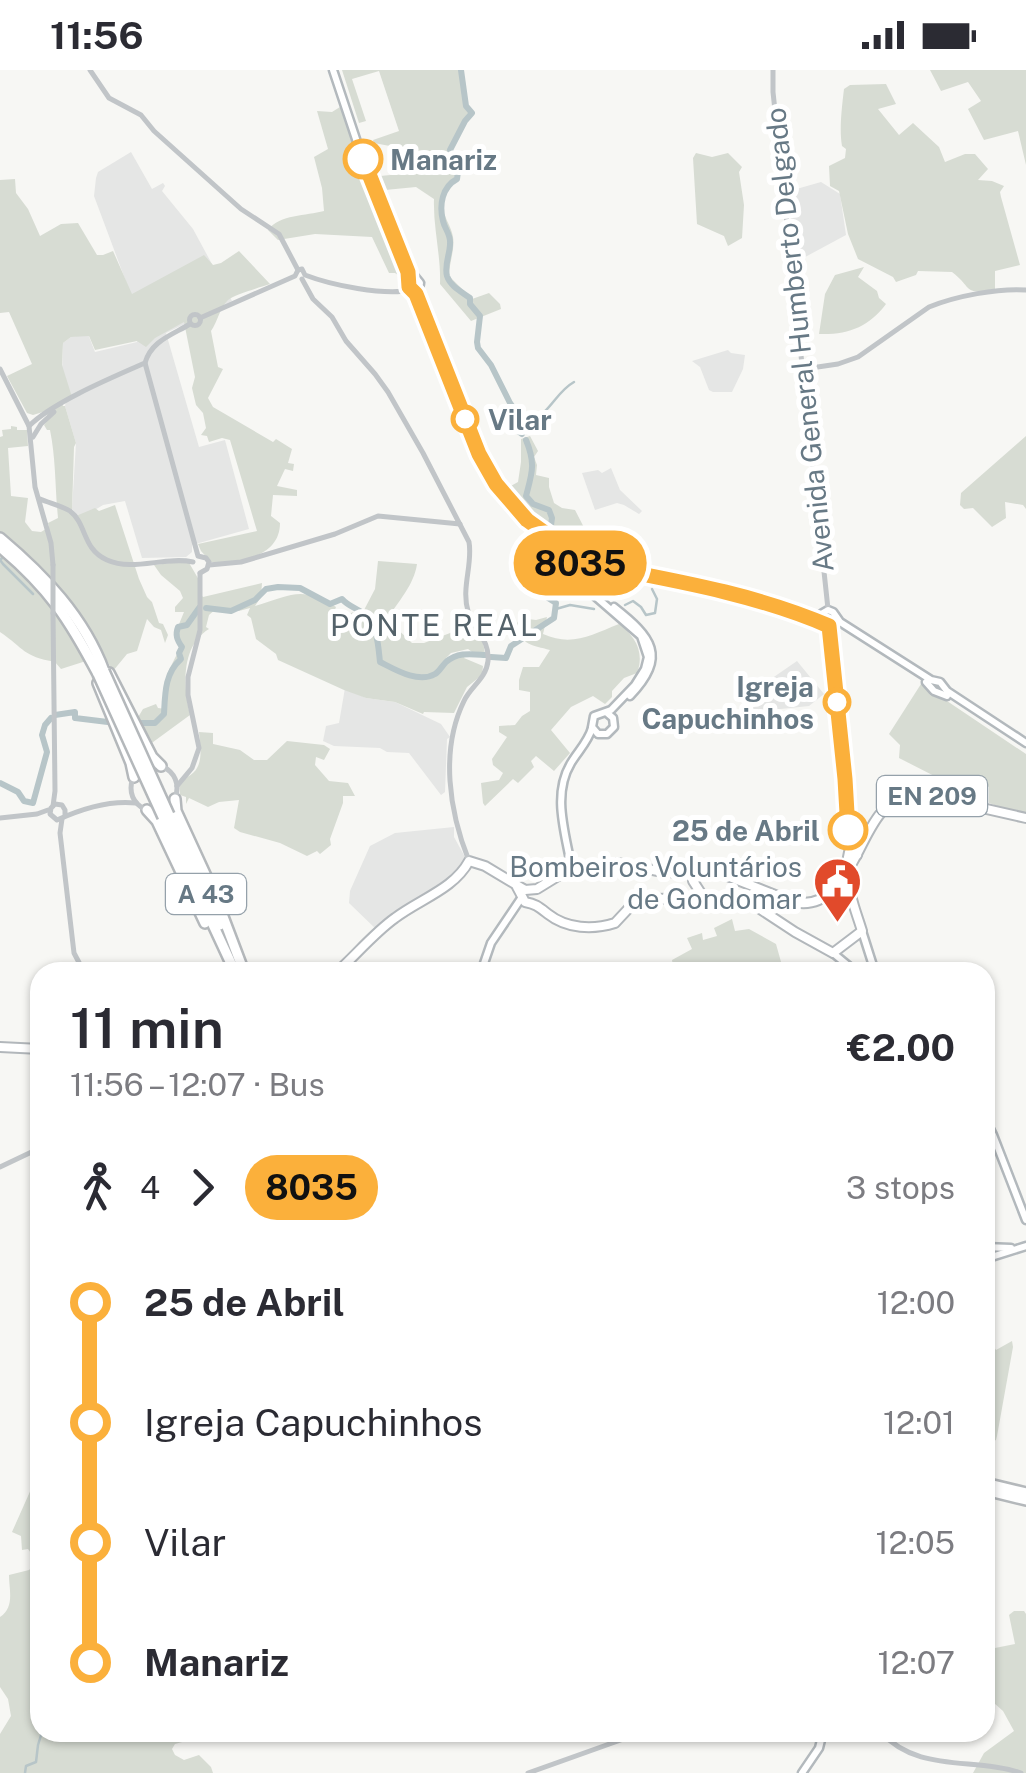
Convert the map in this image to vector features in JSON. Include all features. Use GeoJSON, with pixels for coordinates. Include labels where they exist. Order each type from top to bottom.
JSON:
{"type":"FeatureCollection","features":[{"type":"Feature","properties":{"kind":"highway","name":"A 43"},"geometry":{"type":"LineString","coordinates":[[0,538],[61,597],[95,659],[224,952]]}},
{"type":"Feature","properties":{"kind":"highway","name":"A 43"},"geometry":{"type":"LineString","coordinates":[[0,547],[47,591],[95,659]]}},
{"type":"Feature","properties":{"kind":"highway","name":"A 43"},"geometry":{"type":"LineString","coordinates":[[101,673],[134,777]]}},
{"type":"Feature","properties":{"kind":"highway","name":"A 43"},"geometry":{"type":"LineString","coordinates":[[101,673],[161,766]]}},
{"type":"Feature","properties":{"kind":"highway","name":"A 43"},"geometry":{"type":"LineString","coordinates":[[175,799],[176,811],[240,962]]}},
{"type":"Feature","properties":{"kind":"highway","name":"A 43"},"geometry":{"type":"LineString","coordinates":[[147,810],[157,822],[197,909],[230,962]]}},
{"type":"Feature","properties":{"kind":"highway","name":"A 43"},"geometry":{"type":"LineString","coordinates":[[166,816],[239,962]]}},
{"type":"Feature","properties":{"kind":"highway"},"geometry":{"type":"LineString","coordinates":[[995,1489],[1026,1497]]}},
{"type":"Feature","properties":{"kind":"main road"},"geometry":{"type":"LineString","coordinates":[[335,70],[358,146],[479,454],[496,484],[527,520],[583,556]]}},
{"type":"Feature","properties":{"kind":"main road"},"geometry":{"type":"LineString","coordinates":[[572,868],[565,812],[566,789],[574,765],[593,740],[611,732],[616,712],[648,674],[652,654],[643,632],[601,596],[596,586],[603,567],[600,552],[594,550],[583,556]]}},
{"type":"Feature","properties":{"kind":"main road"},"geometry":{"type":"LineString","coordinates":[[572,868],[562,820],[561,791],[569,766],[588,740],[594,716],[614,708],[639,680],[648,657],[638,632],[596,597],[582,568],[583,556]]}},
{"type":"Feature","properties":{"kind":"main road"},"geometry":{"type":"LineString","coordinates":[[588,574],[612,564],[710,584],[815,614],[938,687],[1026,746]]}},
{"type":"Feature","properties":{"kind":"main road"},"geometry":{"type":"LineString","coordinates":[[826,620],[835,616],[938,687]]}},
{"type":"Feature","properties":{"kind":"main road"},"geometry":{"type":"LineString","coordinates":[[606,712],[614,722]]}},
{"type":"Feature","properties":{"kind":"main road"},"geometry":{"type":"LineString","coordinates":[[592,727],[602,735]]}},
{"type":"Feature","properties":{"kind":"main road","name":"EN 209"},"geometry":{"type":"LineString","coordinates":[[834,889],[853,851],[881,811],[906,795],[927,794],[1026,818]]}},
{"type":"Feature","properties":{"kind":"main road"},"geometry":{"type":"LineString","coordinates":[[853,851],[848,874],[851,896],[872,962]]}},
{"type":"Feature","properties":{"kind":"main road"},"geometry":{"type":"LineString","coordinates":[[348,962],[393,920],[438,894],[470,863],[492,870],[560,921],[583,927],[615,923],[629,908],[652,899],[704,898],[757,908],[844,962]]}},
{"type":"Feature","properties":{"kind":"main road"},"geometry":{"type":"LineString","coordinates":[[486,962],[491,944],[529,896],[572,868],[617,863],[663,872],[729,876],[802,904],[821,900],[834,889],[844,889],[851,896]]}},
{"type":"Feature","properties":{"kind":"main road"},"geometry":{"type":"LineString","coordinates":[[703,873],[693,881],[704,898]]}},
{"type":"Feature","properties":{"kind":"main road"},"geometry":{"type":"LineString","coordinates":[[833,953],[862,931]]}},
{"type":"Feature","properties":{"kind":"main road"},"geometry":{"type":"LineString","coordinates":[[0,1046],[30,1049]]}},
{"type":"Feature","properties":{"kind":"main road"},"geometry":{"type":"LineString","coordinates":[[995,1140],[1026,1220]]}},
{"type":"Feature","properties":{"kind":"main road"},"geometry":{"type":"LineString","coordinates":[[995,1247],[1026,1244]]}},
{"type":"Feature","properties":{"kind":"main road"},"geometry":{"type":"LineString","coordinates":[[995,1255],[1026,1244]]}},
{"type":"Feature","properties":{"kind":"main road"},"geometry":{"type":"LineString","coordinates":[[802,1773],[821,1742]]}},
{"type":"Feature","properties":{"kind":"street"},"geometry":{"type":"LineString","coordinates":[[90,70],[109,98],[141,115],[241,209],[279,234],[314,299],[388,392],[469,542],[468,609],[488,652],[486,670],[465,698],[451,744],[448,782],[470,863]]}},
{"type":"Feature","properties":{"kind":"street","name":"Avenida General Humberto Delgado"},"geometry":{"type":"LineString","coordinates":[[773,70],[826,620],[853,851]]}},
{"type":"Feature","properties":{"kind":"street"},"geometry":{"type":"LineString","coordinates":[[200,573],[194,569],[195,559],[145,363],[149,352],[158,342],[190,324],[192,316],[200,318],[300,275],[392,293],[411,287]]}},
{"type":"Feature","properties":{"kind":"street"},"geometry":{"type":"LineString","coordinates":[[803,369],[858,358],[929,307],[942,302],[1026,290]]}},
{"type":"Feature","properties":{"kind":"street"},"geometry":{"type":"LineString","coordinates":[[29,426],[96,384],[145,363]]}},
{"type":"Feature","properties":{"kind":"street"},"geometry":{"type":"LineString","coordinates":[[0,369],[29,426],[38,498],[51,543],[55,791],[52,807],[58,818],[74,952],[79,962]]}},
{"type":"Feature","properties":{"kind":"street"},"geometry":{"type":"LineString","coordinates":[[24,416],[39,421]]}},
{"type":"Feature","properties":{"kind":"street"},"geometry":{"type":"LineString","coordinates":[[32,440],[39,421]]}},
{"type":"Feature","properties":{"kind":"street"},"geometry":{"type":"LineString","coordinates":[[38,498],[71,512],[93,551],[113,562],[206,558],[208,570],[200,573]]}},
{"type":"Feature","properties":{"kind":"street"},"geometry":{"type":"LineString","coordinates":[[448,522],[455,513]]}},
{"type":"Feature","properties":{"kind":"street"},"geometry":{"type":"LineString","coordinates":[[209,564],[241,562],[341,532],[378,516],[460,524]]}},
{"type":"Feature","properties":{"kind":"street"},"geometry":{"type":"LineString","coordinates":[[177,786],[196,760],[199,748],[188,677],[200,630],[200,573]]}},
{"type":"Feature","properties":{"kind":"street"},"geometry":{"type":"LineString","coordinates":[[0,818],[38,814],[58,818],[115,803],[136,803],[147,810],[161,810],[175,799],[177,786],[172,774],[161,766],[140,770],[131,790],[136,803]]}},
{"type":"Feature","properties":{"kind":"street"},"geometry":{"type":"LineString","coordinates":[[172,774],[189,772]]}},
{"type":"Feature","properties":{"kind":"street"},"geometry":{"type":"LineString","coordinates":[[115,803],[131,790]]}},
{"type":"Feature","properties":{"kind":"street"},"geometry":{"type":"LineString","coordinates":[[55,791],[63,806]]}},
{"type":"Feature","properties":{"kind":"street"},"geometry":{"type":"LineString","coordinates":[[58,818],[63,806]]}},
{"type":"Feature","properties":{"kind":"street"},"geometry":{"type":"LineString","coordinates":[[38,814],[52,807],[83,809]]}},
{"type":"Feature","properties":{"kind":"street"},"geometry":{"type":"LineString","coordinates":[[0,1167],[30,1153]]}},
{"type":"Feature","properties":{"kind":"street"},"geometry":{"type":"LineString","coordinates":[[528,1773],[615,1742]]}},
{"type":"Feature","properties":{"kind":"street"},"geometry":{"type":"LineString","coordinates":[[892,1742],[917,1758],[998,1766],[1021,1773]]}},
{"type":"Feature","properties":{"kind":"shaded area"},"geometry":{"type":"Polygon","coordinates":[[[342,70],[459,70],[464,107],[470,114],[448,150],[456,167],[443,200],[453,242],[449,276],[472,299],[489,293],[501,309],[471,321],[440,284],[434,199],[416,187],[385,190],[380,176],[411,173],[416,151],[374,143],[373,140],[399,131],[379,71],[352,79],[366,121],[359,123],[342,70]]]}},
{"type":"Feature","properties":{"kind":"shaded area"},"geometry":{"type":"Polygon","coordinates":[[[930,70],[1026,70],[1026,165],[1018,131],[984,140],[968,109],[981,101],[968,82],[941,91],[930,70]]]}},
{"type":"Feature","properties":{"kind":"shaded area"},"geometry":{"type":"Polygon","coordinates":[[[886,84],[896,104],[878,109],[899,135],[913,123],[939,147],[945,162],[975,154],[988,169],[978,180],[1004,186],[1001,197],[1020,265],[995,271],[995,289],[973,291],[952,272],[918,271],[896,282],[858,259],[839,191],[830,186],[829,166],[845,158],[841,133],[844,89],[850,85],[886,84]]]}},
{"type":"Feature","properties":{"kind":"shaded area"},"geometry":{"type":"Polygon","coordinates":[[[340,107],[406,280],[389,273],[372,237],[315,234],[278,240],[268,230],[286,218],[324,211],[314,157],[328,149],[317,111],[332,112],[340,107]]]}},
{"type":"Feature","properties":{"kind":"shaded area"},"geometry":{"type":"Polygon","coordinates":[[[131,152],[152,189],[163,183],[162,191],[193,229],[232,301],[166,333],[199,447],[225,440],[249,529],[192,545],[192,552],[186,557],[142,558],[125,501],[103,505],[80,519],[72,509],[76,443],[65,406],[63,343],[88,334],[95,352],[137,342],[131,295],[94,196],[98,172],[131,152]]]}},
{"type":"Feature","properties":{"kind":"shaded area"},"geometry":{"type":"Polygon","coordinates":[[[696,153],[712,157],[728,153],[742,167],[742,238],[728,246],[724,236],[697,224],[693,158],[696,153]]]}},
{"type":"Feature","properties":{"kind":"shaded area"},"geometry":{"type":"Polygon","coordinates":[[[15,179],[16,193],[40,236],[61,224],[78,223],[97,255],[113,251],[132,294],[204,255],[213,265],[239,251],[270,284],[228,300],[211,331],[218,367],[223,369],[208,398],[213,407],[292,449],[288,463],[294,464],[293,471],[285,469],[277,486],[297,490],[297,496],[273,495],[271,516],[280,523],[278,534],[266,551],[246,559],[211,562],[198,544],[257,531],[230,440],[209,442],[207,436],[201,435],[206,428],[192,388],[195,377],[184,322],[146,347],[137,341],[95,350],[89,336],[71,337],[63,343],[62,365],[72,397],[62,403],[76,443],[72,511],[76,516],[115,505],[139,579],[168,635],[165,643],[161,630],[147,619],[137,651],[127,654],[113,671],[64,592],[0,532],[0,437],[2,430],[11,426],[27,430],[28,446],[8,448],[11,496],[28,498],[25,522],[32,531],[41,532],[58,518],[52,441],[50,430],[44,425],[48,420],[46,411],[27,413],[7,376],[32,364],[9,312],[0,313],[0,180],[15,179]]]}},
{"type":"Feature","properties":{"kind":"shaded area"},"geometry":{"type":"Polygon","coordinates":[[[821,182],[840,194],[846,235],[794,263],[790,228],[793,190],[821,182]]]}},
{"type":"Feature","properties":{"kind":"shaded area"},"geometry":{"type":"Polygon","coordinates":[[[864,267],[858,277],[877,291],[886,304],[857,328],[819,334],[825,294],[835,275],[864,267]]]}},
{"type":"Feature","properties":{"kind":"shaded area"},"geometry":{"type":"Polygon","coordinates":[[[728,350],[745,355],[743,369],[732,392],[713,392],[700,367],[692,361],[728,350]]]}},
{"type":"Feature","properties":{"kind":"shaded area"},"geometry":{"type":"Polygon","coordinates":[[[530,436],[538,451],[534,457],[536,475],[549,478],[554,503],[575,510],[593,545],[580,548],[541,521],[509,487],[518,482],[521,439],[530,436]]]}},
{"type":"Feature","properties":{"kind":"shaded area"},"geometry":{"type":"Polygon","coordinates":[[[1026,436],[1026,509],[1005,502],[1006,518],[992,527],[973,508],[960,505],[961,493],[1026,436]]]}},
{"type":"Feature","properties":{"kind":"shaded area"},"geometry":{"type":"Polygon","coordinates":[[[611,468],[620,490],[642,511],[639,514],[617,503],[595,510],[582,473],[602,473],[611,468]]]}},
{"type":"Feature","properties":{"kind":"shaded area"},"geometry":{"type":"Polygon","coordinates":[[[0,551],[49,601],[86,661],[61,669],[55,662],[30,654],[0,632],[0,551]]]}},
{"type":"Feature","properties":{"kind":"shaded area"},"geometry":{"type":"Polygon","coordinates":[[[188,561],[203,597],[262,583],[261,597],[255,606],[305,594],[336,607],[333,615],[344,625],[351,613],[358,611],[366,616],[363,612],[375,589],[378,561],[417,564],[409,586],[387,619],[412,643],[424,643],[471,625],[483,642],[485,654],[468,649],[446,658],[466,655],[464,658],[483,666],[482,675],[467,687],[454,713],[423,714],[395,702],[344,690],[278,660],[256,639],[247,615],[250,608],[217,608],[209,615],[209,629],[193,645],[186,667],[190,715],[149,745],[137,719],[143,709],[156,704],[166,709],[167,674],[180,648],[175,634],[184,612],[175,612],[183,598],[180,591],[154,565],[188,561]]]}},
{"type":"Feature","properties":{"kind":"shaded area"},"geometry":{"type":"Polygon","coordinates":[[[547,617],[543,634],[563,639],[581,638],[619,624],[637,645],[637,673],[624,678],[605,704],[593,696],[571,707],[551,730],[570,753],[554,771],[536,756],[531,761],[534,767],[518,783],[513,779],[485,806],[481,783],[499,780],[503,773],[492,759],[507,737],[499,732],[499,726],[515,725],[530,711],[530,692],[519,690],[523,667],[539,667],[550,650],[524,641],[516,625],[520,618],[547,617]]]}},
{"type":"Feature","properties":{"kind":"shaded area"},"geometry":{"type":"Polygon","coordinates":[[[797,661],[824,694],[809,706],[752,712],[745,687],[768,681],[797,661]]]}},
{"type":"Feature","properties":{"kind":"shaded area"},"geometry":{"type":"Polygon","coordinates":[[[921,684],[930,695],[947,701],[1026,754],[1026,816],[989,803],[989,787],[981,782],[950,784],[899,758],[900,745],[889,734],[921,684]]]}},
{"type":"Feature","properties":{"kind":"shaded area"},"geometry":{"type":"Polygon","coordinates":[[[345,688],[366,698],[395,702],[441,724],[450,737],[445,792],[441,795],[409,753],[334,746],[323,741],[326,726],[339,723],[345,688]]]}},
{"type":"Feature","properties":{"kind":"shaded area"},"geometry":{"type":"Polygon","coordinates":[[[199,732],[213,733],[213,744],[240,750],[254,760],[267,760],[287,741],[330,749],[324,760],[316,757],[315,765],[329,781],[348,783],[355,796],[343,796],[331,845],[320,854],[317,851],[307,856],[280,843],[240,832],[234,828],[239,800],[208,807],[189,798],[186,804],[186,797],[180,795],[179,780],[197,768],[199,732]]]}},
{"type":"Feature","properties":{"kind":"shaded area"},"geometry":{"type":"Polygon","coordinates":[[[454,827],[465,865],[438,891],[377,930],[349,903],[350,891],[370,846],[395,833],[454,827]]]}},
{"type":"Feature","properties":{"kind":"shaded area"},"geometry":{"type":"Polygon","coordinates":[[[732,919],[735,931],[749,929],[776,944],[781,962],[672,962],[692,949],[687,938],[702,933],[703,940],[717,936],[714,928],[732,919]]]}},
{"type":"Feature","properties":{"kind":"shaded area"},"geometry":{"type":"Polygon","coordinates":[[[1012,1341],[1013,1347],[996,1440],[995,1349],[1012,1341]]]}},
{"type":"Feature","properties":{"kind":"shaded area"},"geometry":{"type":"Polygon","coordinates":[[[30,1492],[30,1552],[22,1550],[21,1536],[12,1532],[30,1492]]]}},
{"type":"Feature","properties":{"kind":"shaded area"},"geometry":{"type":"Polygon","coordinates":[[[29,1570],[30,1742],[182,1742],[172,1749],[175,1755],[184,1760],[199,1755],[213,1773],[0,1773],[0,1734],[11,1716],[8,1699],[0,1687],[0,1617],[9,1603],[9,1575],[29,1570]]]}},
{"type":"Feature","properties":{"kind":"shaded area"},"geometry":{"type":"Polygon","coordinates":[[[1014,1611],[1026,1614],[1026,1773],[973,1773],[984,1753],[1014,1731],[995,1704],[995,1648],[1015,1644],[1009,1615],[1014,1611]]]}},
{"type":"Feature","properties":{"kind":"waterway"},"geometry":{"type":"LineString","coordinates":[[461,70],[466,106],[472,113],[450,150],[459,164],[457,179],[448,187],[442,203],[450,241],[446,272],[451,283],[470,298],[480,316],[478,348],[520,417],[518,431],[522,434]]}},
{"type":"Feature","properties":{"kind":"waterway"},"geometry":{"type":"LineString","coordinates":[[519,433],[522,425],[539,416],[574,382]]}},
{"type":"Feature","properties":{"kind":"waterway"},"geometry":{"type":"LineString","coordinates":[[526,440],[532,468],[526,496],[533,504],[549,510],[551,525]]}},
{"type":"Feature","properties":{"kind":"waterway"},"geometry":{"type":"LineString","coordinates":[[491,657],[506,658],[511,646],[554,618],[556,603],[540,593],[548,545]]}},
{"type":"Feature","properties":{"kind":"waterway"},"geometry":{"type":"LineString","coordinates":[[4,556],[0,560],[3,564],[33,594]]}},
{"type":"Feature","properties":{"kind":"waterway"},"geometry":{"type":"LineString","coordinates":[[206,608],[231,611],[255,600],[266,589],[300,588],[330,604],[342,599],[364,614],[375,630],[380,662],[406,674],[428,677],[455,657],[485,655]]}},
{"type":"Feature","properties":{"kind":"waterway"},"geometry":{"type":"LineString","coordinates":[[625,605],[633,601],[646,615],[655,613],[657,599],[652,589]]}},
{"type":"Feature","properties":{"kind":"waterway"},"geometry":{"type":"LineString","coordinates":[[556,609],[570,605],[594,609]]}},
{"type":"Feature","properties":{"kind":"waterway"},"geometry":{"type":"LineString","coordinates":[[133,723],[155,723],[164,714],[169,677],[181,659],[178,627],[187,625],[199,608]]}},
{"type":"Feature","properties":{"kind":"waterway"},"geometry":{"type":"LineString","coordinates":[[55,715],[75,712],[75,718],[116,723]]}},
{"type":"Feature","properties":{"kind":"waterway"},"geometry":{"type":"LineString","coordinates":[[0,783],[33,803],[47,752],[42,735],[51,718]]}},
{"type":"Feature","properties":{"kind":"waterway"},"geometry":{"type":"LineString","coordinates":[[25,1773],[26,1766],[36,1762],[39,1742]]}},
{"type":"Feature","properties":{"kind":"bus line","name":"8035"},"geometry":{"type":"LineString","coordinates":[[363,159],[408,272],[409,287],[416,294],[479,454],[509,502],[551,540],[576,555],[589,575],[599,575],[610,568],[678,582],[762,603],[829,626],[848,830]]}},
{"type":"Feature","properties":{"kind":"place","name":"Manariz"},"geometry":{"type":"Point","coordinates":[363,159]}},
{"type":"Feature","properties":{"kind":"place","name":"Vilar"},"geometry":{"type":"Point","coordinates":[465,419]}},
{"type":"Feature","properties":{"kind":"place","name":"Igreja Capuchinhos"},"geometry":{"type":"Point","coordinates":[837,702]}},
{"type":"Feature","properties":{"kind":"place","name":"25 de Abril"},"geometry":{"type":"Point","coordinates":[848,830]}},
{"type":"Feature","properties":{"kind":"place","name":"Bombeiros Voluntários de Gondomar"},"geometry":{"type":"Point","coordinates":[837,924]}},
{"type":"Feature","properties":{"kind":"district","name":"PONTE REAL"},"geometry":{"type":"Point","coordinates":[435,625]}}]}
